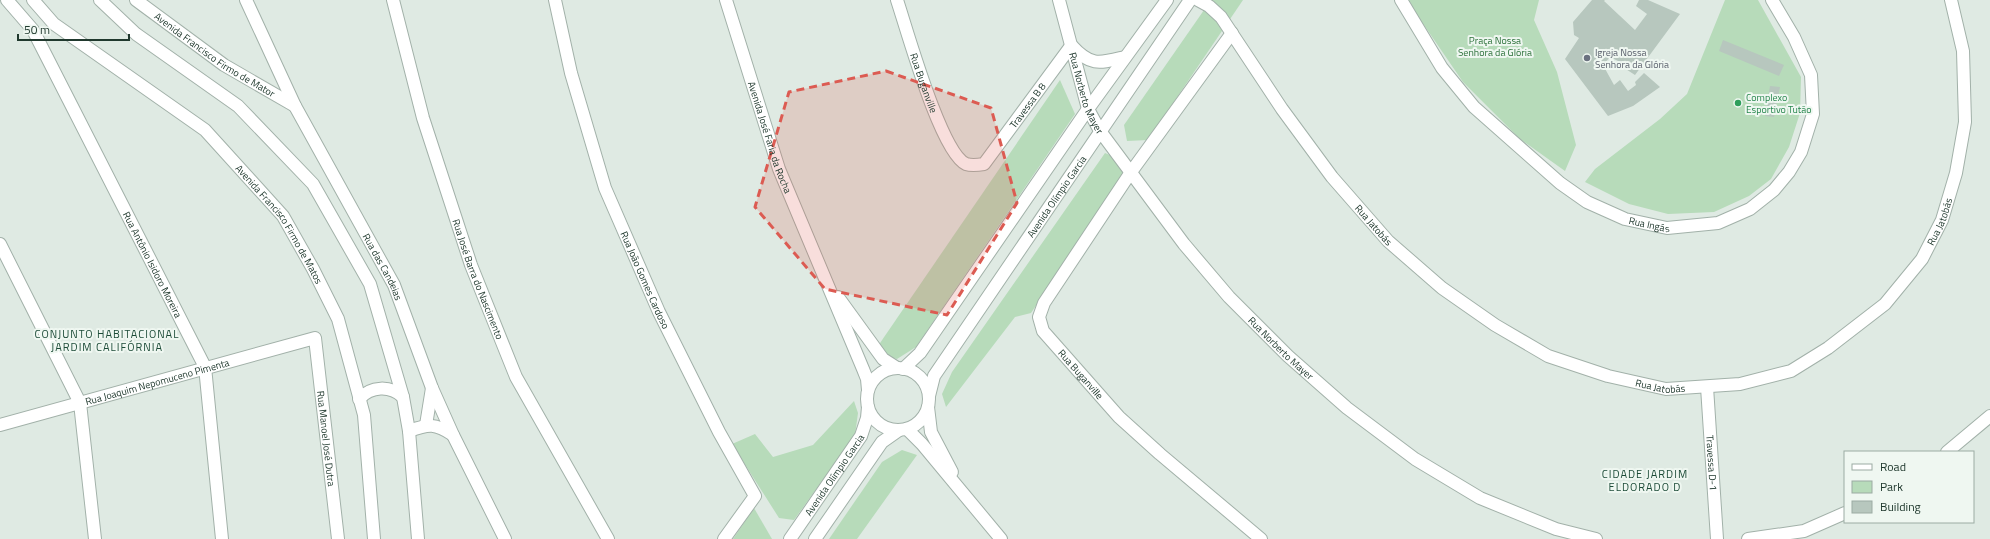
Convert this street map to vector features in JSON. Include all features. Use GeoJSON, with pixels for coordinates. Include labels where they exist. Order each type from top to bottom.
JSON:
{"type":"FeatureCollection","features":[{"type":"Feature","properties":{"kind":"street","name":"Rua Antônio Isidoro Moreira"},"geometry":{"type":"LineString","coordinates":[[7,0],[33,30],[205,368],[222,539]]}},
{"type":"Feature","properties":{"kind":"street","name":"Avenida Francisco Firmo de Matos"},"geometry":{"type":"LineString","coordinates":[[33,0],[54,24],[204,130],[282,216],[313,269],[338,319],[364,415],[374,539]]}},
{"type":"Feature","properties":{"kind":"street"},"geometry":{"type":"LineString","coordinates":[[100,0],[136,34],[238,106],[313,184],[370,284],[403,397],[409,431],[418,539]]}},
{"type":"Feature","properties":{"kind":"street","name":"Avenida Francisco Firmo de Mator"},"geometry":{"type":"LineString","coordinates":[[136,0],[224,65],[295,106]]}},
{"type":"Feature","properties":{"kind":"street","name":"Rua das Candeias"},"geometry":{"type":"LineString","coordinates":[[246,0],[295,106],[394,285],[432,388],[453,435],[506,539]]}},
{"type":"Feature","properties":{"kind":"street","name":"Rua José Barra do Nascimento"},"geometry":{"type":"LineString","coordinates":[[392,0],[423,118],[471,265],[516,377],[608,539]]}},
{"type":"Feature","properties":{"kind":"street","name":"Rua João Gomes Cardoso"},"geometry":{"type":"LineString","coordinates":[[555,0],[571,73],[604,188],[659,312],[719,432],[755,496],[724,539]]}},
{"type":"Feature","properties":{"kind":"street","name":"Avenida José Faria da Rocha"},"geometry":{"type":"LineString","coordinates":[[726,0],[779,169],[867,379],[868,390]]}},
{"type":"Feature","properties":{"kind":"street","name":"Rua Buganville"},"geometry":{"type":"LineString","coordinates":[[897,0],[940,126],[950,145],[965,164],[976,166],[984,164]]}},
{"type":"Feature","properties":{"kind":"street","name":"Rua Norberto Mayer"},"geometry":{"type":"LineString","coordinates":[[1059,0],[1088,109],[1100,131],[1184,244],[1229,297],[1288,356],[1347,408],[1415,459],[1480,498],[1556,529],[1596,539]]}},
{"type":"Feature","properties":{"kind":"street"},"geometry":{"type":"LineString","coordinates":[[928,401],[924,416],[916,424],[903,430],[888,429],[879,424],[872,416],[868,406],[868,390],[879,374],[900,369],[920,353],[1088,109],[1167,0]]}},
{"type":"Feature","properties":{"kind":"street","name":"Avenida Olímpio Garcia"},"geometry":{"type":"LineString","coordinates":[[928,401],[934,376],[1190,0]]}},
{"type":"Feature","properties":{"kind":"street","name":"Rua Jatobás"},"geometry":{"type":"LineString","coordinates":[[1198,0],[1209,6],[1221,17],[1282,109],[1332,178],[1388,241],[1442,288],[1495,325],[1548,356],[1608,376],[1666,389],[1740,384],[1791,371],[1828,348],[1885,304],[1922,259],[1942,220],[1956,173],[1965,122],[1963,51],[1951,0]]}},
{"type":"Feature","properties":{"kind":"street","name":"Rua Ingás"},"geometry":{"type":"LineString","coordinates":[[1401,0],[1442,68],[1474,107],[1560,183],[1587,202],[1625,219],[1667,228],[1718,223],[1750,209],[1774,190],[1789,172],[1801,152],[1813,114],[1811,75],[1794,37],[1772,0]]}},
{"type":"Feature","properties":{"kind":"street"},"geometry":{"type":"LineString","coordinates":[[1131,172],[1232,32]]}},
{"type":"Feature","properties":{"kind":"street","name":"Travessa B 8"},"geometry":{"type":"LineString","coordinates":[[984,164],[1071,46]]}},
{"type":"Feature","properties":{"kind":"street","name":"Rua Norberto Mayer"},"geometry":{"type":"LineString","coordinates":[[1071,46],[1083,58],[1093,62],[1104,62],[1125,57]]}},
{"type":"Feature","properties":{"kind":"street","name":"Rua Buganville"},"geometry":{"type":"LineString","coordinates":[[1131,172],[1044,303],[1039,317],[1043,331],[1119,417],[1160,454],[1261,539]]}},
{"type":"Feature","properties":{"kind":"street"},"geometry":{"type":"LineString","coordinates":[[0,244],[80,403],[95,539]]}},
{"type":"Feature","properties":{"kind":"street","name":"Avenida José Faria da Rocha"},"geometry":{"type":"LineString","coordinates":[[821,270],[876,350],[883,358],[900,369]]}},
{"type":"Feature","properties":{"kind":"street","name":"Rua Joaquim Nepomuceno Pimenta"},"geometry":{"type":"LineString","coordinates":[[0,425],[315,338]]}},
{"type":"Feature","properties":{"kind":"street","name":"Rua Manoel José Dutra"},"geometry":{"type":"LineString","coordinates":[[315,338],[338,539]]}},
{"type":"Feature","properties":{"kind":"street"},"geometry":{"type":"LineString","coordinates":[[900,369],[912,372],[920,378],[926,386],[932,432],[967,499]]}},
{"type":"Feature","properties":{"kind":"street","name":"Travessa D-1"},"geometry":{"type":"LineString","coordinates":[[1707,387],[1717,539]]}},
{"type":"Feature","properties":{"kind":"street"},"geometry":{"type":"LineString","coordinates":[[359,399],[368,392],[379,388],[397,391],[403,397]]}},
{"type":"Feature","properties":{"kind":"street"},"geometry":{"type":"LineString","coordinates":[[426,424],[432,388]]}},
{"type":"Feature","properties":{"kind":"street","name":"Avenida Olímpio Garcia"},"geometry":{"type":"LineString","coordinates":[[790,539],[861,436],[867,418],[868,406]]}},
{"type":"Feature","properties":{"kind":"street"},"geometry":{"type":"LineString","coordinates":[[1948,451],[1990,416]]}},
{"type":"Feature","properties":{"kind":"street"},"geometry":{"type":"LineString","coordinates":[[409,431],[426,424],[441,427],[453,435]]}},
{"type":"Feature","properties":{"kind":"street"},"geometry":{"type":"LineString","coordinates":[[903,430],[922,444],[1001,539]]}},
{"type":"Feature","properties":{"kind":"street","name":"Avenida Olímpio Garcia"},"geometry":{"type":"LineString","coordinates":[[815,539],[882,442],[903,430]]}},
{"type":"Feature","properties":{"kind":"street"},"geometry":{"type":"LineString","coordinates":[[1748,539],[1804,530],[1844,513]]}},
{"type":"Feature","properties":{"kind":"highlighted area"},"geometry":{"type":"Polygon","coordinates":[[[886,71],[991,108],[1017,203],[947,315],[825,289],[755,207],[789,92],[886,71]]]}},
{"type":"Feature","properties":{"kind":"green space"},"geometry":{"type":"Polygon","coordinates":[[[1211,0],[1243,0],[1148,140],[1127,141],[1124,125],[1211,0]]]}},
{"type":"Feature","properties":{"kind":"green space","name":"Praça Nossa Senhora da Glória"},"geometry":{"type":"Polygon","coordinates":[[[1409,0],[1539,0],[1534,20],[1557,72],[1576,145],[1565,171],[1520,139],[1463,82],[1415,12],[1409,0]]]}},
{"type":"Feature","properties":{"kind":"green space","name":"Complexo Esportivo Tutão"},"geometry":{"type":"Polygon","coordinates":[[[1725,0],[1758,0],[1801,77],[1800,113],[1789,147],[1771,179],[1749,196],[1714,212],[1668,214],[1629,204],[1585,182],[1595,169],[1660,119],[1687,94],[1725,0]]]}},
{"type":"Feature","properties":{"kind":"green space"},"geometry":{"type":"Polygon","coordinates":[[[1060,80],[1075,114],[916,347],[897,359],[882,355],[878,346],[1060,80]]]}},
{"type":"Feature","properties":{"kind":"green space"},"geometry":{"type":"Polygon","coordinates":[[[1105,153],[1117,158],[1125,174],[1031,313],[1015,317],[946,407],[942,394],[952,372],[1105,153]]]}},
{"type":"Feature","properties":{"kind":"green space"},"geometry":{"type":"Polygon","coordinates":[[[854,401],[858,413],[855,435],[794,520],[779,518],[732,444],[755,434],[773,457],[813,445],[854,401]]]}},
{"type":"Feature","properties":{"kind":"green space"},"geometry":{"type":"Polygon","coordinates":[[[902,450],[917,455],[857,539],[829,539],[882,462],[902,450]]]}},
{"type":"Feature","properties":{"kind":"green space"},"geometry":{"type":"Polygon","coordinates":[[[754,508],[772,539],[733,539],[754,508]]]}},
{"type":"Feature","properties":{"kind":"building","name":"Igreja Nossa Senhora da Glória"},"geometry":{"type":"Polygon","coordinates":[[[1592,0],[1605,0],[1604,1],[1635,30],[1647,14],[1636,6],[1639,0],[1648,0],[1680,14],[1635,75],[1618,64],[1620,62],[1610,57],[1603,65],[1614,85],[1620,80],[1628,91],[1636,85],[1635,82],[1644,73],[1660,87],[1633,106],[1608,116],[1565,59],[1579,38],[1574,35],[1573,22],[1592,0]]]}},
{"type":"Feature","properties":{"kind":"building"},"geometry":{"type":"Polygon","coordinates":[[[1723,40],[1784,65],[1779,76],[1719,51],[1723,40]]]}},
{"type":"Feature","properties":{"kind":"building"},"geometry":{"type":"Polygon","coordinates":[[[1770,86],[1780,87],[1774,117],[1765,116],[1770,86]]]}},
{"type":"Feature","properties":{"kind":"place","name":"Igreja Nossa Senhora da Glória"},"geometry":{"type":"Point","coordinates":[1587,58]}},
{"type":"Feature","properties":{"kind":"place","name":"Complexo Esportivo Tutão"},"geometry":{"type":"Point","coordinates":[1738,103]}},
{"type":"Feature","properties":{"kind":"district","name":"CONJUNTO HABITACIONAL JARDIM CALIFÓRNIA"},"geometry":{"type":"Point","coordinates":[107,340]}},
{"type":"Feature","properties":{"kind":"district","name":"CIDADE JARDIM ELDORADO D"},"geometry":{"type":"Point","coordinates":[1645,480]}}]}
